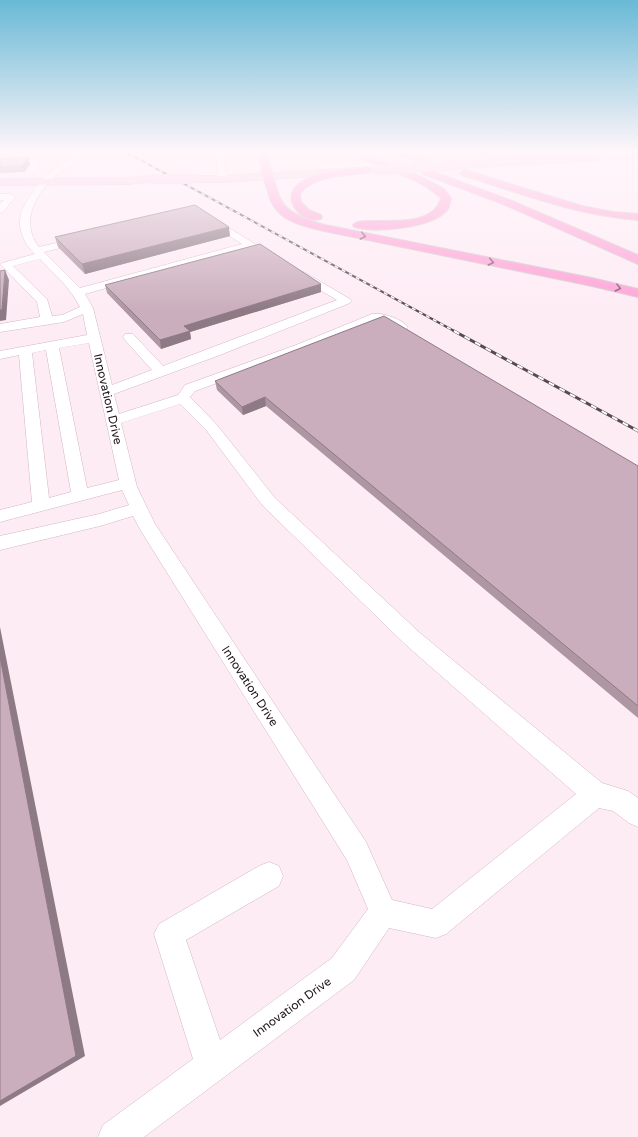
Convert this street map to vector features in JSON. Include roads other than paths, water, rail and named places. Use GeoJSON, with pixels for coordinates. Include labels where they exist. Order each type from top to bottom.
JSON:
{"type":"FeatureCollection","features":[{"type":"Feature","properties":{"kind":"highway"},"geometry":{"type":"LineString","coordinates":[[279,204],[281,208],[288,214],[307,224],[592,282],[638,293]]}},
{"type":"Feature","properties":{"kind":"highway"},"geometry":{"type":"LineString","coordinates":[[297,204],[305,212],[322,219],[344,224],[374,226],[403,224],[424,219],[437,214],[445,204]]}},
{"type":"Feature","properties":{"kind":"highway"},"geometry":{"type":"LineString","coordinates":[[509,204],[594,239],[638,260]]}},
{"type":"Feature","properties":{"kind":"highway"},"geometry":{"type":"LineString","coordinates":[[542,204],[573,217]]}},
{"type":"Feature","properties":{"kind":"highway"},"geometry":{"type":"LineString","coordinates":[[565,204],[580,209],[613,215],[638,217]]}},
{"type":"Feature","properties":{"kind":"street"},"geometry":{"type":"LineString","coordinates":[[0,211],[20,210],[27,204]]}},
{"type":"Feature","properties":{"kind":"street"},"geometry":{"type":"LineString","coordinates":[[20,210],[26,234],[30,243],[83,300]]}},
{"type":"Feature","properties":{"kind":"street"},"geometry":{"type":"LineString","coordinates":[[106,392],[346,301],[202,215]]}},
{"type":"Feature","properties":{"kind":"street"},"geometry":{"type":"LineString","coordinates":[[6,265],[90,238]]}},
{"type":"Feature","properties":{"kind":"street"},"geometry":{"type":"LineString","coordinates":[[0,328],[64,318],[83,300],[250,245]]}},
{"type":"Feature","properties":{"kind":"street"},"geometry":{"type":"LineString","coordinates":[[0,255],[6,265],[43,301],[47,320]]}},
{"type":"Feature","properties":{"kind":"street","name":"Innovation Drive"},"geometry":{"type":"LineString","coordinates":[[83,300],[94,338],[128,483],[138,508],[147,526],[357,851],[383,912],[343,969],[115,1137]]}},
{"type":"Feature","properties":{"kind":"street"},"geometry":{"type":"LineString","coordinates":[[113,420],[183,398],[190,388],[301,348],[376,317],[391,321],[412,333]]}},
{"type":"Feature","properties":{"kind":"street"},"geometry":{"type":"LineString","coordinates":[[129,337],[161,372]]}},
{"type":"Feature","properties":{"kind":"street"},"geometry":{"type":"LineString","coordinates":[[0,354],[94,338]]}},
{"type":"Feature","properties":{"kind":"street"},"geometry":{"type":"LineString","coordinates":[[52,346],[80,495]]}},
{"type":"Feature","properties":{"kind":"street"},"geometry":{"type":"LineString","coordinates":[[25,350],[41,506]]}},
{"type":"Feature","properties":{"kind":"street"},"geometry":{"type":"LineString","coordinates":[[183,398],[212,428],[269,502],[413,640],[596,794],[619,800],[638,814]]}},
{"type":"Feature","properties":{"kind":"street"},"geometry":{"type":"LineString","coordinates":[[0,516],[128,483]]}},
{"type":"Feature","properties":{"kind":"street"},"geometry":{"type":"LineString","coordinates":[[0,543],[100,520],[138,508]]}},
{"type":"Feature","properties":{"kind":"street"},"geometry":{"type":"LineString","coordinates":[[383,912],[436,924],[596,794]]}},
{"type":"Feature","properties":{"kind":"street"},"geometry":{"type":"LineString","coordinates":[[212,1066],[169,934],[269,876]]}},
{"type":"Feature","properties":{"kind":"railway"},"geometry":{"type":"LineString","coordinates":[[221,204],[456,332]]}},
{"type":"Feature","properties":{"kind":"railway"},"geometry":{"type":"LineString","coordinates":[[454,331],[638,431]]}}]}
